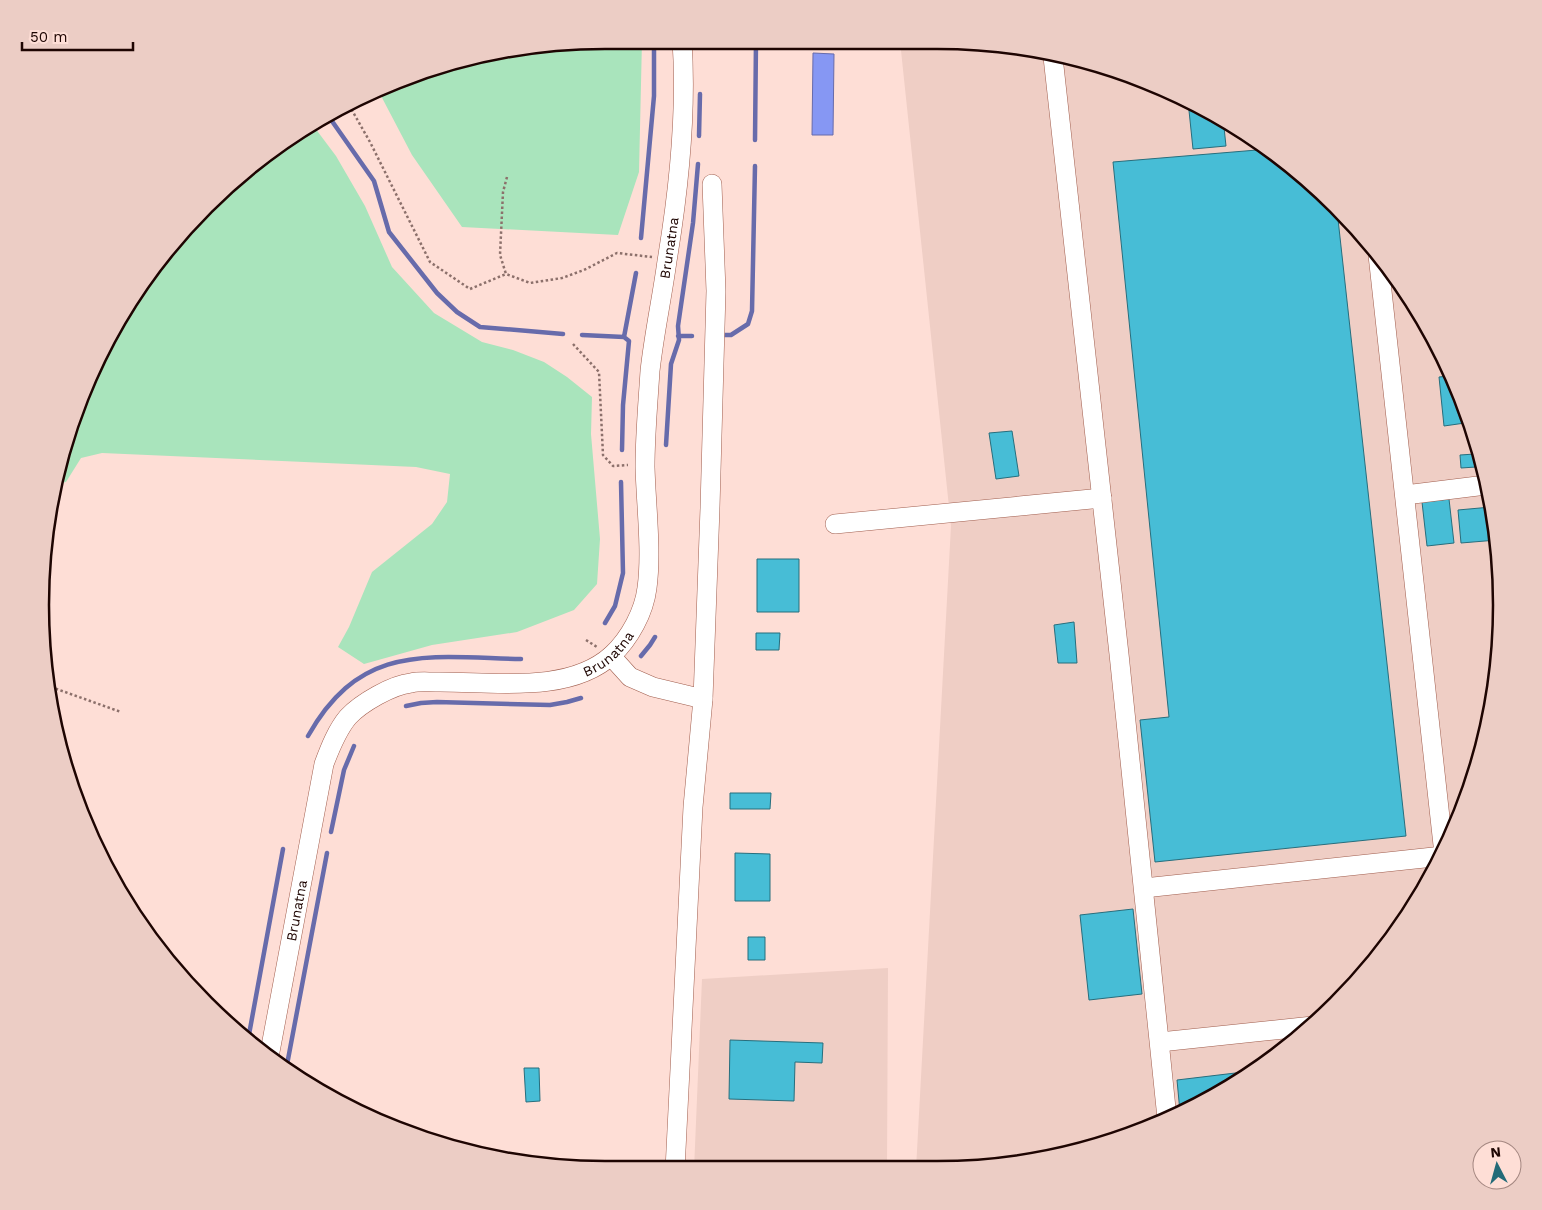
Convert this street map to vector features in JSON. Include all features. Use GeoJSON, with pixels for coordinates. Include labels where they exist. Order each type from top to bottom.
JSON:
{"type":"FeatureCollection","features":[{"type":"Feature","properties":{"kind":"street","name":"Brunatna"},"geometry":{"type":"LineString","coordinates":[[270,1049],[324,764],[333,740],[348,718],[367,701],[410,682],[536,683],[560,680],[582,673],[601,652],[624,642],[635,624],[647,590],[645,465],[647,409],[651,362],[668,258],[681,148],[682,49]]}},
{"type":"Feature","properties":{"kind":"street"},"geometry":{"type":"LineString","coordinates":[[1053,61],[1167,1111]]}},
{"type":"Feature","properties":{"kind":"street"},"geometry":{"type":"LineString","coordinates":[[675,1161],[693,807],[703,699],[716,291],[712,184]]}},
{"type":"Feature","properties":{"kind":"street"},"geometry":{"type":"LineString","coordinates":[[1379,268],[1442,838]]}},
{"type":"Feature","properties":{"kind":"street"},"geometry":{"type":"LineString","coordinates":[[1404,495],[1480,486]]}},
{"type":"Feature","properties":{"kind":"street"},"geometry":{"type":"LineString","coordinates":[[835,524],[1102,498]]}},
{"type":"Feature","properties":{"kind":"street"},"geometry":{"type":"LineString","coordinates":[[601,652],[630,677],[654,687],[703,699]]}},
{"type":"Feature","properties":{"kind":"street"},"geometry":{"type":"LineString","coordinates":[[1144,888],[1433,856]]}},
{"type":"Feature","properties":{"kind":"street"},"geometry":{"type":"LineString","coordinates":[[1160,1042],[1299,1028]]}},
{"type":"Feature","properties":{"kind":"path"},"geometry":{"type":"LineString","coordinates":[[352,110],[370,142],[430,262],[470,289],[506,274],[530,283],[562,278],[584,270],[617,253],[668,258]]}},
{"type":"Feature","properties":{"kind":"path"},"geometry":{"type":"LineString","coordinates":[[506,274],[500,255],[503,192],[507,177]]}},
{"type":"Feature","properties":{"kind":"path"},"geometry":{"type":"LineString","coordinates":[[573,344],[599,372],[603,455],[613,466],[645,465]]}},
{"type":"Feature","properties":{"kind":"path"},"geometry":{"type":"LineString","coordinates":[[55,689],[121,712]]}},
{"type":"Feature","properties":{"kind":"shaded area"},"geometry":{"type":"Polygon","coordinates":[[[901,49],[973,50],[1010,54],[1046,59],[1116,78],[1183,106],[1246,142],[1304,187],[1330,212],[1355,238],[1400,296],[1436,359],[1464,426],[1483,496],[1488,532],[1492,569],[1492,641],[1483,714],[1474,749],[1464,784],[1436,851],[1400,914],[1378,944],[1355,972],[1304,1023],[1246,1068],[1215,1087],[1150,1119],[1116,1132],[1046,1151],[973,1160],[916,1161],[951,526],[901,49]]]}},
{"type":"Feature","properties":{"kind":"shaded area"},"geometry":{"type":"Polygon","coordinates":[[[888,968],[887,1161],[694,1161],[702,979],[888,968]]]}},
{"type":"Feature","properties":{"kind":"green space"},"geometry":{"type":"Polygon","coordinates":[[[642,49],[639,172],[618,235],[462,227],[412,155],[381,96],[426,78],[496,59],[569,50],[642,49]]]}},
{"type":"Feature","properties":{"kind":"green space"},"geometry":{"type":"Polygon","coordinates":[[[316,130],[336,156],[365,206],[392,267],[434,313],[482,342],[513,350],[544,362],[592,397],[591,434],[600,539],[597,584],[574,610],[517,632],[432,645],[364,664],[338,647],[349,627],[372,572],[432,524],[447,502],[450,474],[416,467],[102,453],[81,458],[66,482],[62,483],[68,461],[78,426],[91,392],[123,327],[142,296],[187,238],[238,187],[266,164],[316,130]]]}},
{"type":"Feature","properties":{"kind":"water"},"geometry":{"type":"Polygon","coordinates":[[[813,53],[834,54],[833,135],[812,135],[813,53]]]}},
{"type":"Feature","properties":{"kind":"building"},"geometry":{"type":"Polygon","coordinates":[[[1189,109],[1224,129],[1226,146],[1193,149],[1189,109]]]}},
{"type":"Feature","properties":{"kind":"building"},"geometry":{"type":"Polygon","coordinates":[[[1257,150],[1304,187],[1338,220],[1406,836],[1155,862],[1140,720],[1169,717],[1113,162],[1257,150]]]}},
{"type":"Feature","properties":{"kind":"building"},"geometry":{"type":"Polygon","coordinates":[[[1439,377],[1444,377],[1463,423],[1444,426],[1439,377]]]}},
{"type":"Feature","properties":{"kind":"building"},"geometry":{"type":"Polygon","coordinates":[[[1012,431],[1019,476],[996,479],[989,433],[1012,431]]]}},
{"type":"Feature","properties":{"kind":"building"},"geometry":{"type":"Polygon","coordinates":[[[1472,454],[1476,467],[1461,468],[1460,455],[1472,454]]]}},
{"type":"Feature","properties":{"kind":"building"},"geometry":{"type":"Polygon","coordinates":[[[1449,499],[1454,543],[1427,546],[1422,502],[1449,499]]]}},
{"type":"Feature","properties":{"kind":"building"},"geometry":{"type":"Polygon","coordinates":[[[1485,508],[1489,541],[1461,543],[1458,510],[1485,508]]]}},
{"type":"Feature","properties":{"kind":"building"},"geometry":{"type":"Polygon","coordinates":[[[757,559],[799,559],[799,612],[757,612],[757,559]]]}},
{"type":"Feature","properties":{"kind":"building"},"geometry":{"type":"Polygon","coordinates":[[[1074,622],[1077,663],[1058,663],[1054,625],[1074,622]]]}},
{"type":"Feature","properties":{"kind":"building"},"geometry":{"type":"Polygon","coordinates":[[[756,633],[780,633],[779,650],[756,650],[756,633]]]}},
{"type":"Feature","properties":{"kind":"building"},"geometry":{"type":"Polygon","coordinates":[[[730,793],[771,793],[770,809],[730,809],[730,793]]]}},
{"type":"Feature","properties":{"kind":"building"},"geometry":{"type":"Polygon","coordinates":[[[735,853],[770,854],[770,901],[735,901],[735,853]]]}},
{"type":"Feature","properties":{"kind":"building"},"geometry":{"type":"Polygon","coordinates":[[[1133,909],[1142,994],[1089,1000],[1080,915],[1133,909]]]}},
{"type":"Feature","properties":{"kind":"building"},"geometry":{"type":"Polygon","coordinates":[[[748,937],[765,937],[765,960],[748,960],[748,937]]]}},
{"type":"Feature","properties":{"kind":"building"},"geometry":{"type":"Polygon","coordinates":[[[730,1040],[823,1043],[822,1063],[795,1062],[794,1101],[729,1099],[730,1040]]]}},
{"type":"Feature","properties":{"kind":"building"},"geometry":{"type":"Polygon","coordinates":[[[524,1068],[539,1068],[540,1101],[526,1102],[524,1068]]]}},
{"type":"Feature","properties":{"kind":"building"},"geometry":{"type":"Polygon","coordinates":[[[1238,1073],[1179,1106],[1177,1080],[1238,1073]]]}},
{"type":"Feature","properties":{"kind":"waterway"},"geometry":{"type":"LineString","coordinates":[[641,238],[654,96],[654,49]]}},
{"type":"Feature","properties":{"kind":"waterway"},"geometry":{"type":"LineString","coordinates":[[755,140],[756,49]]}},
{"type":"Feature","properties":{"kind":"waterway"},"geometry":{"type":"LineString","coordinates":[[699,136],[700,94]]}},
{"type":"Feature","properties":{"kind":"waterway"},"geometry":{"type":"LineString","coordinates":[[332,121],[374,181],[389,232],[437,293],[457,312],[480,327],[563,334]]}},
{"type":"Feature","properties":{"kind":"waterway"},"geometry":{"type":"LineString","coordinates":[[666,445],[671,364],[679,340],[678,326],[693,223],[698,164]]}},
{"type":"Feature","properties":{"kind":"waterway"},"geometry":{"type":"LineString","coordinates":[[720,335],[731,335],[748,324],[752,311],[755,166]]}},
{"type":"Feature","properties":{"kind":"waterway"},"geometry":{"type":"LineString","coordinates":[[624,337],[636,273]]}},
{"type":"Feature","properties":{"kind":"waterway"},"geometry":{"type":"LineString","coordinates":[[582,335],[624,337],[629,341],[623,405],[622,450]]}},
{"type":"Feature","properties":{"kind":"waterway"},"geometry":{"type":"LineString","coordinates":[[678,336],[692,336]]}},
{"type":"Feature","properties":{"kind":"waterway"},"geometry":{"type":"LineString","coordinates":[[605,623],[615,606],[623,573],[621,482]]}},
{"type":"Feature","properties":{"kind":"waterway"},"geometry":{"type":"LineString","coordinates":[[641,656],[655,637]]}},
{"type":"Feature","properties":{"kind":"waterway"},"geometry":{"type":"LineString","coordinates":[[308,736],[329,706],[351,684],[374,670],[400,662],[427,658],[521,659]]}},
{"type":"Feature","properties":{"kind":"waterway"},"geometry":{"type":"LineString","coordinates":[[406,706],[437,702],[550,705],[581,698]]}},
{"type":"Feature","properties":{"kind":"waterway"},"geometry":{"type":"LineString","coordinates":[[331,832],[344,770],[354,746]]}},
{"type":"Feature","properties":{"kind":"waterway"},"geometry":{"type":"LineString","coordinates":[[249,1032],[283,849]]}},
{"type":"Feature","properties":{"kind":"waterway"},"geometry":{"type":"LineString","coordinates":[[288,1062],[327,853]]}}]}
